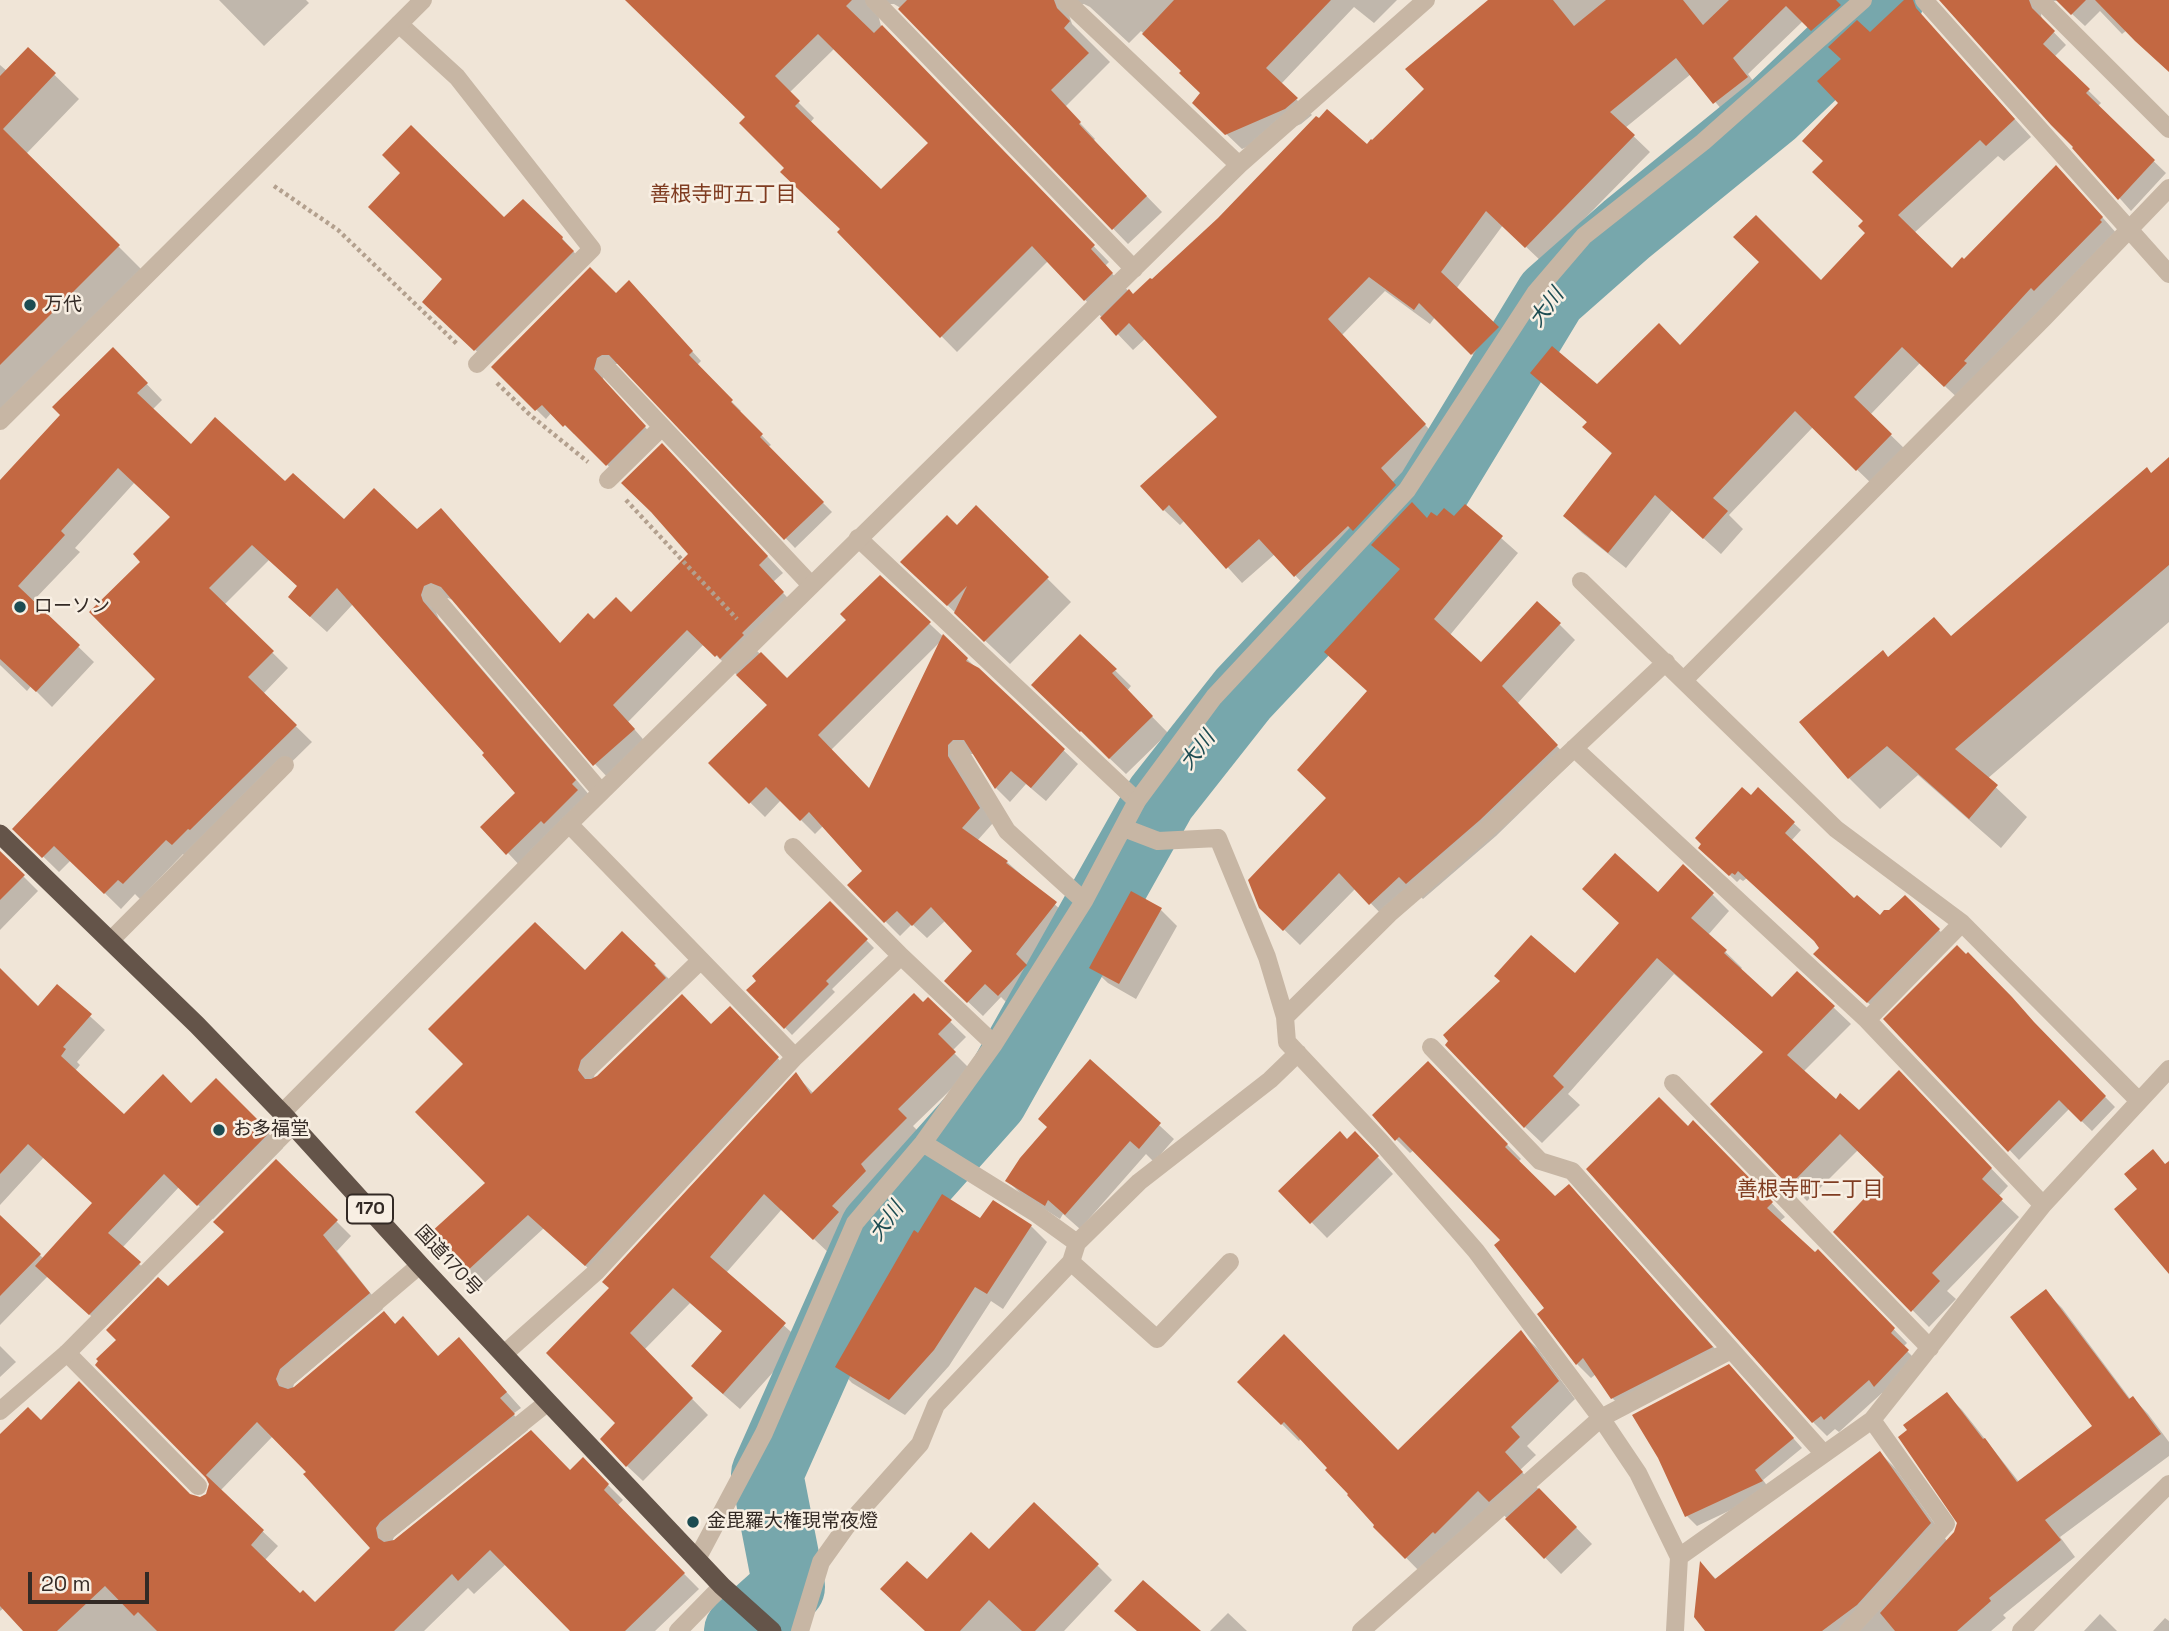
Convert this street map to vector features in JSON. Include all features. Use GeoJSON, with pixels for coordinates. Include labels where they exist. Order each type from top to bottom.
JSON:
{"type":"FeatureCollection","features":[{"type":"Feature","properties":{"kind":"highway","name":"国道170号"},"geometry":{"type":"LineString","coordinates":[[0,834],[197,1025],[288,1119],[548,1402],[726,1590],[766,1626]]}},
{"type":"Feature","properties":{"kind":"street"},"geometry":{"type":"LineString","coordinates":[[0,421],[423,0]]}},
{"type":"Feature","properties":{"kind":"street"},"geometry":{"type":"LineString","coordinates":[[874,0],[1134,269]]}},
{"type":"Feature","properties":{"kind":"street"},"geometry":{"type":"LineString","coordinates":[[1065,0],[1239,165]]}},
{"type":"Feature","properties":{"kind":"street"},"geometry":{"type":"LineString","coordinates":[[697,1559],[764,1433],[855,1223],[923,1143],[994,1044],[1084,901],[1137,801],[1214,697],[1406,491],[1536,292],[1584,236],[1703,142],[1863,0]]}},
{"type":"Feature","properties":{"kind":"street"},"geometry":{"type":"LineString","coordinates":[[1924,0],[2169,274]]}},
{"type":"Feature","properties":{"kind":"street"},"geometry":{"type":"LineString","coordinates":[[2040,0],[2169,129]]}},
{"type":"Feature","properties":{"kind":"street"},"geometry":{"type":"LineString","coordinates":[[0,1411],[67,1353],[601,792],[1239,165],[1418,2]]}},
{"type":"Feature","properties":{"kind":"street"},"geometry":{"type":"LineString","coordinates":[[399,24],[457,77],[592,249],[477,364]]}},
{"type":"Feature","properties":{"kind":"street"},"geometry":{"type":"LineString","coordinates":[[1684,680],[2044,318],[2169,188]]}},
{"type":"Feature","properties":{"kind":"street"},"geometry":{"type":"LineString","coordinates":[[605,366],[811,585]]}},
{"type":"Feature","properties":{"kind":"street"},"geometry":{"type":"LineString","coordinates":[[608,480],[662,427]]}},
{"type":"Feature","properties":{"kind":"street"},"geometry":{"type":"LineString","coordinates":[[858,538],[1137,801]]}},
{"type":"Feature","properties":{"kind":"street"},"geometry":{"type":"LineString","coordinates":[[1581,581],[1836,829],[1962,923],[2139,1101]]}},
{"type":"Feature","properties":{"kind":"street"},"geometry":{"type":"LineString","coordinates":[[432,594],[601,792]]}},
{"type":"Feature","properties":{"kind":"street"},"geometry":{"type":"LineString","coordinates":[[1285,1017],[1389,914],[1501,817],[1666,662]]}},
{"type":"Feature","properties":{"kind":"street"},"geometry":{"type":"LineString","coordinates":[[1574,748],[1867,1020],[2043,1205]]}},
{"type":"Feature","properties":{"kind":"street"},"geometry":{"type":"LineString","coordinates":[[958,750],[1007,831],[1084,901]]}},
{"type":"Feature","properties":{"kind":"street"},"geometry":{"type":"LineString","coordinates":[[110,941],[285,765]]}},
{"type":"Feature","properties":{"kind":"street"},"geometry":{"type":"LineString","coordinates":[[569,824],[795,1057]]}},
{"type":"Feature","properties":{"kind":"street"},"geometry":{"type":"LineString","coordinates":[[1124,828],[1158,841],[1218,838],[1267,957],[1285,1017],[1287,1042],[1381,1142],[1476,1251],[1601,1418],[1638,1473],[1679,1557],[1675,1631]]}},
{"type":"Feature","properties":{"kind":"street"},"geometry":{"type":"LineString","coordinates":[[793,847],[901,956],[994,1044]]}},
{"type":"Feature","properties":{"kind":"street"},"geometry":{"type":"LineString","coordinates":[[1867,1020],[1962,923]]}},
{"type":"Feature","properties":{"kind":"street"},"geometry":{"type":"LineString","coordinates":[[504,1354],[597,1271],[795,1057],[901,956]]}},
{"type":"Feature","properties":{"kind":"street"},"geometry":{"type":"LineString","coordinates":[[589,1069],[701,960]]}},
{"type":"Feature","properties":{"kind":"street"},"geometry":{"type":"LineString","coordinates":[[1431,1047],[1540,1161],[1572,1171],[1824,1454]]}},
{"type":"Feature","properties":{"kind":"street"},"geometry":{"type":"LineString","coordinates":[[800,1631],[821,1562],[840,1535],[920,1444],[936,1405],[1071,1262],[1077,1243],[1139,1182],[1270,1080],[1298,1053]]}},
{"type":"Feature","properties":{"kind":"street"},"geometry":{"type":"LineString","coordinates":[[1679,1557],[1872,1420],[2043,1205],[2169,1069]]}},
{"type":"Feature","properties":{"kind":"street"},"geometry":{"type":"LineString","coordinates":[[1673,1083],[1930,1348]]}},
{"type":"Feature","properties":{"kind":"street"},"geometry":{"type":"LineString","coordinates":[[923,1143],[1034,1212],[1077,1243]]}},
{"type":"Feature","properties":{"kind":"street"},"geometry":{"type":"LineString","coordinates":[[1071,1262],[1157,1339],[1230,1262]]}},
{"type":"Feature","properties":{"kind":"street"},"geometry":{"type":"LineString","coordinates":[[287,1378],[420,1265]]}},
{"type":"Feature","properties":{"kind":"street"},"geometry":{"type":"LineString","coordinates":[[1361,1631],[1601,1418],[1731,1350]]}},
{"type":"Feature","properties":{"kind":"street"},"geometry":{"type":"LineString","coordinates":[[67,1353],[198,1486]]}},
{"type":"Feature","properties":{"kind":"street"},"geometry":{"type":"LineString","coordinates":[[387,1531],[548,1402]]}},
{"type":"Feature","properties":{"kind":"street"},"geometry":{"type":"LineString","coordinates":[[1848,1631],[1947,1524],[1872,1420]]}},
{"type":"Feature","properties":{"kind":"street"},"geometry":{"type":"LineString","coordinates":[[2021,1631],[2169,1484]]}},
{"type":"Feature","properties":{"kind":"street"},"geometry":{"type":"LineString","coordinates":[[678,1631],[726,1590]]}},
{"type":"Feature","properties":{"kind":"path"},"geometry":{"type":"LineString","coordinates":[[250,170],[338,230],[530,415],[608,480],[756,639]]}},
{"type":"Feature","properties":{"kind":"building"},"geometry":{"type":"Polygon","coordinates":[[[625,0],[852,0],[846,6],[874,33],[882,25],[1095,245],[1091,249],[1113,273],[1084,301],[1032,246],[940,338],[837,232],[840,229],[780,172],[784,168],[739,123],[745,117],[625,0]],[[818,34],[775,76],[800,101],[795,106],[881,189],[928,143],[818,34]]]}},
{"type":"Feature","properties":{"kind":"building"},"geometry":{"type":"Polygon","coordinates":[[[907,0],[1054,0],[1057,8],[1070,21],[1064,28],[1089,53],[1051,90],[1147,196],[1112,230],[898,9],[907,0]]]}},
{"type":"Feature","properties":{"kind":"building"},"geometry":{"type":"Polygon","coordinates":[[[1174,0],[1331,0],[1266,68],[1298,98],[1285,109],[1225,135],[1192,103],[1200,93],[1142,34],[1174,0]]]}},
{"type":"Feature","properties":{"kind":"building"},"geometry":{"type":"Polygon","coordinates":[[[1488,0],[1553,0],[1574,26],[1606,0],[1683,0],[1703,25],[1729,0],[1836,0],[1841,5],[1811,31],[1786,6],[1733,58],[1748,77],[1713,104],[1676,58],[1610,112],[1635,135],[1525,248],[1486,211],[1441,272],[1499,327],[1471,355],[1419,303],[1414,310],[1369,277],[1328,319],[1426,424],[1381,468],[1396,485],[1353,531],[1348,526],[1294,577],[1259,539],[1226,569],[1169,505],[1163,511],[1140,486],[1217,417],[1129,323],[1116,336],[1100,318],[1129,289],[1133,294],[1152,279],[1218,218],[1316,116],[1319,118],[1327,109],[1367,144],[1372,140],[1424,89],[1405,69],[1488,0]]]}},
{"type":"Feature","properties":{"kind":"building"},"geometry":{"type":"Polygon","coordinates":[[[1904,0],[1913,0],[1916,8],[2015,119],[1986,146],[1980,140],[1898,215],[1952,268],[2056,165],[2103,217],[2100,220],[2102,222],[2034,291],[2031,288],[1964,361],[1967,363],[1944,387],[1902,347],[1854,397],[1892,434],[1856,471],[1795,411],[1713,498],[1728,511],[1703,539],[1655,495],[1608,553],[1563,516],[1612,453],[1582,427],[1587,422],[1530,373],[1552,346],[1597,384],[1659,323],[1680,345],[1759,262],[1733,237],[1756,215],[1821,280],[1865,233],[1858,226],[1863,221],[1812,172],[1823,161],[1802,141],[1838,103],[1817,81],[1841,59],[1828,47],[1857,20],[1870,32],[1904,0]]]}},
{"type":"Feature","properties":{"kind":"building"},"geometry":{"type":"Polygon","coordinates":[[[1939,0],[2029,0],[2032,8],[2055,31],[2043,44],[2090,89],[2086,93],[2155,160],[2118,200],[1939,0]]]}},
{"type":"Feature","properties":{"kind":"building"},"geometry":{"type":"Polygon","coordinates":[[[2056,0],[2086,0],[2071,15],[2056,0]]]}},
{"type":"Feature","properties":{"kind":"building"},"geometry":{"type":"Polygon","coordinates":[[[2095,0],[2169,0],[2169,72],[2135,41],[2095,0]]]}},
{"type":"Feature","properties":{"kind":"building","name":"万代"},"geometry":{"type":"Polygon","coordinates":[[[28,47],[56,73],[3,129],[120,245],[0,365],[0,76],[28,47]]]}},
{"type":"Feature","properties":{"kind":"building"},"geometry":{"type":"Polygon","coordinates":[[[411,125],[504,217],[523,199],[574,251],[474,351],[422,302],[442,279],[368,207],[400,173],[382,155],[411,125]]]}},
{"type":"Feature","properties":{"kind":"building"},"geometry":{"type":"Polygon","coordinates":[[[590,267],[616,293],[629,280],[693,351],[689,355],[763,434],[760,437],[824,502],[784,540],[609,355],[597,358],[594,369],[646,426],[606,466],[542,405],[535,411],[491,367],[590,267]]]}},
{"type":"Feature","properties":{"kind":"building"},"geometry":{"type":"Polygon","coordinates":[[[113,347],[148,383],[137,393],[191,444],[215,417],[285,481],[293,473],[344,519],[374,488],[417,529],[441,508],[560,643],[588,613],[594,619],[616,597],[631,612],[688,554],[621,483],[662,443],[768,556],[759,565],[784,592],[720,659],[687,630],[613,705],[635,729],[593,766],[441,587],[431,583],[424,586],[421,595],[423,601],[576,780],[572,784],[578,790],[544,824],[541,821],[506,855],[480,827],[515,793],[482,755],[484,753],[337,588],[310,617],[288,597],[297,586],[252,545],[209,588],[274,651],[248,677],[297,725],[190,830],[172,845],[166,840],[123,884],[118,880],[104,894],[54,846],[42,858],[12,829],[155,679],[89,612],[140,562],[133,554],[170,517],[118,468],[61,531],[65,535],[18,586],[80,645],[36,692],[0,659],[0,480],[60,415],[52,407],[113,347]]]}},
{"type":"Feature","properties":{"kind":"building"},"geometry":{"type":"Polygon","coordinates":[[[2169,457],[2169,565],[1955,749],[1998,785],[1969,819],[1887,746],[1848,779],[1799,722],[1883,650],[1888,657],[1934,617],[1951,636],[2147,467],[2151,473],[2169,457]]]}},
{"type":"Feature","properties":{"kind":"building"},"geometry":{"type":"Polygon","coordinates":[[[1412,502],[1427,518],[1431,512],[1437,516],[1444,508],[1454,516],[1465,504],[1503,536],[1434,619],[1481,662],[1537,601],[1561,623],[1502,686],[1558,745],[1480,820],[1406,884],[1399,877],[1369,905],[1339,873],[1283,931],[1259,908],[1248,880],[1326,798],[1297,770],[1367,691],[1324,652],[1400,569],[1371,545],[1412,502]]]}},
{"type":"Feature","properties":{"kind":"building"},"geometry":{"type":"Polygon","coordinates":[[[976,505],[1049,577],[984,642],[954,613],[967,586],[947,606],[900,562],[947,515],[957,525],[976,505]]]}},
{"type":"Feature","properties":{"kind":"building"},"geometry":{"type":"Polygon","coordinates":[[[880,575],[931,622],[818,735],[869,788],[943,634],[968,658],[966,661],[979,668],[1065,749],[1031,788],[1011,771],[995,789],[964,740],[953,740],[948,745],[948,756],[980,808],[962,828],[1008,861],[1006,863],[1057,902],[1016,954],[1027,965],[998,996],[985,984],[967,1003],[944,981],[972,951],[931,907],[912,926],[897,911],[884,923],[847,885],[862,871],[809,812],[800,821],[766,787],[749,804],[708,763],[767,705],[736,675],[761,652],[787,678],[846,620],[840,614],[880,575]]]}},
{"type":"Feature","properties":{"kind":"building"},"geometry":{"type":"Polygon","coordinates":[[[1080,634],[1117,669],[1112,673],[1153,716],[1109,759],[1031,685],[1080,634]]]}},
{"type":"Feature","properties":{"kind":"building"},"geometry":{"type":"Polygon","coordinates":[[[1742,787],[1751,795],[1758,787],[1795,822],[1785,833],[1854,898],[1857,895],[1880,915],[1905,895],[1940,929],[1867,1003],[1813,954],[1819,948],[1814,941],[1738,871],[1729,876],[1698,848],[1701,844],[1695,838],[1742,787]]]}},
{"type":"Feature","properties":{"kind":"building"},"geometry":{"type":"Polygon","coordinates":[[[0,851],[25,875],[0,900],[0,851]]]}},
{"type":"Feature","properties":{"kind":"building"},"geometry":{"type":"Polygon","coordinates":[[[1615,853],[1658,892],[1683,864],[1714,893],[1691,918],[1727,950],[1724,953],[1772,997],[1797,971],[1835,1006],[1787,1055],[1836,1099],[1840,1093],[1859,1110],[1899,1070],[1992,1168],[1982,1179],[2003,1199],[1932,1273],[1940,1281],[1911,1312],[1833,1232],[1884,1177],[1840,1134],[1789,1186],[1710,1104],[1763,1052],[1657,958],[1553,1076],[1564,1087],[1524,1128],[1445,1045],[1448,1041],[1443,1035],[1500,981],[1494,976],[1531,935],[1575,973],[1619,923],[1582,889],[1615,853]]]}},
{"type":"Feature","properties":{"kind":"building"},"geometry":{"type":"Polygon","coordinates":[[[1131,891],[1162,908],[1119,984],[1089,968],[1131,891]]]}},
{"type":"Feature","properties":{"kind":"building"},"geometry":{"type":"Polygon","coordinates":[[[830,901],[868,939],[826,981],[829,984],[784,1029],[746,990],[756,981],[752,976],[830,901]]]}},
{"type":"Feature","properties":{"kind":"building"},"geometry":{"type":"Polygon","coordinates":[[[535,922],[585,970],[622,931],[656,964],[654,965],[666,978],[581,1060],[578,1070],[585,1079],[597,1076],[682,994],[711,1024],[730,1006],[779,1057],[585,1266],[528,1215],[466,1272],[430,1233],[485,1183],[415,1112],[463,1064],[428,1029],[535,922]]]}},
{"type":"Feature","properties":{"kind":"building"},"geometry":{"type":"Polygon","coordinates":[[[1957,945],[1966,954],[1968,952],[2106,1096],[2081,1122],[2059,1100],[2008,1152],[1883,1019],[1957,945]]]}},
{"type":"Feature","properties":{"kind":"building"},"geometry":{"type":"Polygon","coordinates":[[[0,968],[38,1006],[57,984],[92,1014],[63,1047],[66,1049],[61,1056],[124,1114],[163,1074],[191,1103],[216,1078],[270,1132],[197,1206],[164,1174],[108,1233],[141,1262],[89,1315],[35,1266],[92,1203],[28,1144],[0,1174],[0,968]]]}},
{"type":"Feature","properties":{"kind":"building"},"geometry":{"type":"Polygon","coordinates":[[[914,993],[923,1002],[928,997],[952,1020],[938,1034],[956,1052],[898,1109],[907,1118],[861,1164],[866,1171],[832,1206],[839,1212],[813,1240],[764,1194],[710,1257],[786,1323],[723,1394],[691,1366],[722,1331],[673,1288],[630,1333],[693,1398],[626,1467],[600,1439],[615,1423],[546,1353],[609,1288],[602,1282],[796,1072],[811,1094],[914,993]]]}},
{"type":"Feature","properties":{"kind":"building"},"geometry":{"type":"Polygon","coordinates":[[[1090,1059],[1161,1123],[1139,1149],[1130,1141],[1065,1215],[1048,1200],[1045,1206],[1005,1181],[1020,1158],[1047,1127],[1038,1119],[1090,1059]]]}},
{"type":"Feature","properties":{"kind":"building"},"geometry":{"type":"Polygon","coordinates":[[[1428,1061],[1508,1144],[1505,1147],[1555,1196],[1569,1184],[1713,1347],[1611,1399],[1583,1358],[1576,1365],[1537,1314],[1544,1308],[1494,1245],[1500,1240],[1399,1137],[1395,1141],[1372,1115],[1428,1061]]]}},
{"type":"Feature","properties":{"kind":"building"},"geometry":{"type":"Polygon","coordinates":[[[1659,1097],[1688,1126],[1693,1120],[1773,1202],[1767,1208],[1815,1252],[1818,1249],[1895,1328],[1891,1333],[1909,1350],[1874,1387],[1869,1380],[1824,1420],[1821,1416],[1812,1423],[1586,1169],[1659,1097]]]}},
{"type":"Feature","properties":{"kind":"building"},"geometry":{"type":"Polygon","coordinates":[[[1340,1131],[1347,1139],[1355,1131],[1379,1156],[1310,1224],[1278,1191],[1340,1131]]]}},
{"type":"Feature","properties":{"kind":"building"},"geometry":{"type":"Polygon","coordinates":[[[2153,1149],[2165,1164],[2169,1161],[2169,1274],[2114,1209],[2137,1189],[2124,1174],[2153,1149]]]}},
{"type":"Feature","properties":{"kind":"building"},"geometry":{"type":"Polygon","coordinates":[[[276,1159],[338,1220],[323,1235],[370,1293],[280,1369],[276,1379],[279,1386],[288,1389],[294,1387],[384,1311],[395,1324],[403,1316],[438,1356],[459,1337],[507,1392],[500,1398],[515,1414],[380,1522],[376,1528],[378,1538],[384,1542],[394,1540],[531,1430],[570,1470],[583,1457],[609,1484],[604,1490],[685,1573],[625,1631],[570,1631],[490,1550],[458,1581],[452,1574],[394,1631],[157,1631],[138,1612],[134,1616],[105,1586],[57,1631],[23,1631],[0,1606],[0,1434],[28,1407],[41,1420],[79,1381],[190,1494],[200,1497],[206,1494],[209,1484],[206,1478],[95,1365],[98,1361],[96,1359],[116,1340],[106,1330],[158,1277],[168,1286],[224,1232],[213,1222],[276,1159]],[[257,1422],[206,1475],[264,1530],[251,1545],[300,1593],[303,1590],[315,1602],[370,1548],[303,1474],[306,1472],[257,1422]]]}},
{"type":"Feature","properties":{"kind":"building"},"geometry":{"type":"Polygon","coordinates":[[[942,1194],[980,1218],[993,1200],[1032,1225],[987,1294],[975,1287],[934,1350],[889,1400],[835,1367],[914,1230],[918,1233],[942,1194]]]}},
{"type":"Feature","properties":{"kind":"building"},"geometry":{"type":"Polygon","coordinates":[[[0,1215],[41,1254],[0,1296],[0,1215]]]}},
{"type":"Feature","properties":{"kind":"building"},"geometry":{"type":"Polygon","coordinates":[[[2046,1289],[2129,1399],[2133,1396],[2161,1434],[2045,1520],[2061,1540],[1989,1598],[1991,1601],[1957,1631],[1895,1631],[1880,1613],[1954,1532],[1957,1523],[1898,1437],[1907,1430],[1903,1425],[1947,1392],[2017,1482],[2092,1426],[2010,1317],[2046,1289]]]}},
{"type":"Feature","properties":{"kind":"building"},"geometry":{"type":"Polygon","coordinates":[[[1521,1330],[1559,1381],[1511,1427],[1520,1437],[1505,1452],[1523,1472],[1489,1502],[1478,1491],[1435,1534],[1433,1532],[1405,1559],[1373,1527],[1348,1494],[1325,1470],[1327,1468],[1284,1422],[1281,1425],[1237,1382],[1284,1334],[1398,1450],[1521,1330]]]}},
{"type":"Feature","properties":{"kind":"building"},"geometry":{"type":"Polygon","coordinates":[[[1729,1364],[1794,1438],[1755,1470],[1763,1481],[1685,1517],[1658,1458],[1632,1415],[1729,1364]]]}},
{"type":"Feature","properties":{"kind":"building"},"geometry":{"type":"Polygon","coordinates":[[[1880,1451],[1931,1523],[1857,1605],[1822,1631],[1705,1631],[1694,1617],[1700,1561],[1715,1579],[1880,1451]]]}},
{"type":"Feature","properties":{"kind":"building"},"geometry":{"type":"Polygon","coordinates":[[[1539,1488],[1577,1527],[1544,1559],[1505,1519],[1539,1488]]]}},
{"type":"Feature","properties":{"kind":"building"},"geometry":{"type":"Polygon","coordinates":[[[1034,1502],[1099,1564],[1035,1631],[1022,1631],[989,1600],[960,1631],[925,1631],[880,1589],[907,1561],[927,1579],[971,1532],[989,1549],[1034,1502]]]}},
{"type":"Feature","properties":{"kind":"building"},"geometry":{"type":"Polygon","coordinates":[[[1143,1580],[1201,1631],[1137,1631],[1114,1611],[1143,1580]]]}},
{"type":"Feature","properties":{"kind":"waterway","name":"大川"},"geometry":{"type":"LineString","coordinates":[[740,1631],[789,1587],[767,1474],[876,1229],[992,1099],[1161,798],[1243,694],[1431,494],[1551,296],[1627,229],[1772,111],[1888,0]]}},
{"type":"Feature","properties":{"kind":"place","name":"万代"},"geometry":{"type":"Point","coordinates":[30,305]}},
{"type":"Feature","properties":{"kind":"place","name":"ローソン"},"geometry":{"type":"Point","coordinates":[20,607]}},
{"type":"Feature","properties":{"kind":"place","name":"お多福堂"},"geometry":{"type":"Point","coordinates":[219,1130]}},
{"type":"Feature","properties":{"kind":"place","name":"金毘羅大権現常夜燈"},"geometry":{"type":"Point","coordinates":[693,1522]}},
{"type":"Feature","properties":{"kind":"district","name":"善根寺町五丁目"},"geometry":{"type":"Point","coordinates":[723,195]}},
{"type":"Feature","properties":{"kind":"district","name":"善根寺町二丁目"},"geometry":{"type":"Point","coordinates":[1810,1190]}}]}
